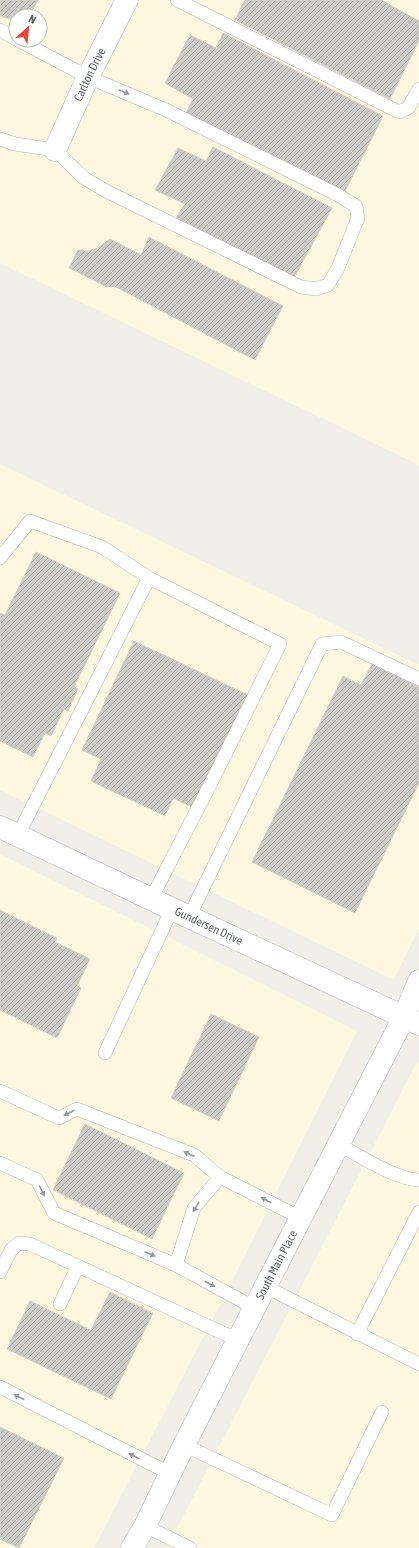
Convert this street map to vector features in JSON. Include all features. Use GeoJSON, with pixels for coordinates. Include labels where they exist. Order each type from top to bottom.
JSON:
{"type":"FeatureCollection","features":[{"type":"Feature","properties":{"kind":"street","name":"Carlton Drive"},"geometry":{"type":"LineString","coordinates":[[55,150],[88,77],[127,0]]}},
{"type":"Feature","properties":{"kind":"street","name":"Gundersen Drive"},"geometry":{"type":"LineString","coordinates":[[9,831],[411,1020]]}},
{"type":"Feature","properties":{"kind":"street","name":"South Main Place"},"geometry":{"type":"LineString","coordinates":[[132,1548],[145,1526],[169,1473],[266,1287],[338,1144],[411,1020],[419,981]]}},
{"type":"Feature","properties":{"kind":"lane"},"geometry":{"type":"LineString","coordinates":[[177,0],[399,112],[408,108],[419,89]]}},
{"type":"Feature","properties":{"kind":"lane"},"geometry":{"type":"LineString","coordinates":[[0,139],[15,144],[55,150],[84,178],[106,191],[301,287],[316,290],[328,285],[338,268],[358,218],[356,206],[331,192],[166,110],[88,77],[34,48]]}},
{"type":"Feature","properties":{"kind":"lane"},"geometry":{"type":"LineString","coordinates":[[0,558],[30,521],[102,547],[149,578],[280,644],[151,899]]}},
{"type":"Feature","properties":{"kind":"lane"},"geometry":{"type":"LineString","coordinates":[[9,831],[149,578]]}},
{"type":"Feature","properties":{"kind":"lane"},"geometry":{"type":"LineString","coordinates":[[105,1054],[181,913],[322,644],[341,642],[419,679]]}},
{"type":"Feature","properties":{"kind":"lane"},"geometry":{"type":"LineString","coordinates":[[0,1091],[59,1118],[76,1109],[194,1155],[220,1177],[301,1218]]}},
{"type":"Feature","properties":{"kind":"lane"},"geometry":{"type":"LineString","coordinates":[[338,1144],[394,1173],[412,1180],[419,1180]]}},
{"type":"Feature","properties":{"kind":"lane"},"geometry":{"type":"LineString","coordinates":[[0,1163],[37,1180],[54,1213],[176,1265],[255,1308]]}},
{"type":"Feature","properties":{"kind":"lane"},"geometry":{"type":"LineString","coordinates":[[176,1265],[194,1208],[220,1177]]}},
{"type":"Feature","properties":{"kind":"lane"},"geometry":{"type":"LineString","coordinates":[[357,1334],[419,1212]]}},
{"type":"Feature","properties":{"kind":"lane"},"geometry":{"type":"LineString","coordinates":[[0,1272],[11,1250],[19,1243],[30,1244],[238,1340]]}},
{"type":"Feature","properties":{"kind":"lane"},"geometry":{"type":"LineString","coordinates":[[60,1304],[78,1266]]}},
{"type":"Feature","properties":{"kind":"lane"},"geometry":{"type":"LineString","coordinates":[[266,1287],[419,1364]]}},
{"type":"Feature","properties":{"kind":"lane"},"geometry":{"type":"LineString","coordinates":[[0,1387],[169,1473]]}},
{"type":"Feature","properties":{"kind":"lane"},"geometry":{"type":"LineString","coordinates":[[184,1445],[332,1515],[382,1412]]}},
{"type":"Feature","properties":{"kind":"lane"},"geometry":{"type":"LineString","coordinates":[[145,1526],[190,1548]]}},
{"type":"Feature","properties":{"kind":"shaded area"},"geometry":{"type":"Polygon","coordinates":[[[0,0],[419,0],[419,465],[0,263],[0,0]]]}},
{"type":"Feature","properties":{"kind":"shaded area"},"geometry":{"type":"Polygon","coordinates":[[[0,464],[419,665],[419,928],[394,980],[0,790],[0,464]]]}},
{"type":"Feature","properties":{"kind":"shaded area"},"geometry":{"type":"Polygon","coordinates":[[[0,854],[357,1031],[217,1311],[94,1548],[0,1548],[0,854]]]}},
{"type":"Feature","properties":{"kind":"shaded area"},"geometry":{"type":"Polygon","coordinates":[[[417,1062],[419,1063],[419,1548],[167,1548],[417,1062]]]}},
{"type":"Feature","properties":{"kind":"building"},"geometry":{"type":"Polygon","coordinates":[[[0,0],[38,0],[34,8],[8,8],[8,18],[0,16],[0,0]]]}},
{"type":"Feature","properties":{"kind":"building"},"geometry":{"type":"Polygon","coordinates":[[[245,0],[381,0],[419,21],[419,41],[390,99],[235,20],[245,0]]]}},
{"type":"Feature","properties":{"kind":"building"},"geometry":{"type":"Polygon","coordinates":[[[223,33],[383,116],[344,193],[186,113],[193,99],[165,83],[190,35],[216,48],[223,33]]]}},
{"type":"Feature","properties":{"kind":"building"},"geometry":{"type":"Polygon","coordinates":[[[213,147],[332,208],[294,278],[176,218],[185,204],[155,190],[178,148],[206,161],[213,147]]]}},
{"type":"Feature","properties":{"kind":"building"},"geometry":{"type":"Polygon","coordinates":[[[149,237],[283,306],[255,360],[116,287],[107,287],[69,268],[78,250],[88,251],[98,248],[110,239],[141,255],[149,237]]]}},
{"type":"Feature","properties":{"kind":"building"},"geometry":{"type":"Polygon","coordinates":[[[36,552],[120,593],[74,687],[78,689],[68,711],[64,709],[51,736],[45,733],[33,757],[0,741],[0,613],[5,615],[36,552]]]}},
{"type":"Feature","properties":{"kind":"building"},"geometry":{"type":"Polygon","coordinates":[[[134,641],[248,695],[194,808],[173,798],[165,816],[91,781],[101,759],[82,750],[134,641]]]}},
{"type":"Feature","properties":{"kind":"building"},"geometry":{"type":"Polygon","coordinates":[[[372,664],[419,687],[419,783],[355,913],[252,862],[343,676],[361,685],[372,664]]]}},
{"type":"Feature","properties":{"kind":"building"},"geometry":{"type":"Polygon","coordinates":[[[0,910],[57,938],[55,942],[90,959],[77,986],[81,988],[57,1038],[0,1010],[0,910]]]}},
{"type":"Feature","properties":{"kind":"building"},"geometry":{"type":"Polygon","coordinates":[[[211,1014],[259,1037],[219,1121],[171,1098],[211,1014]]]}},
{"type":"Feature","properties":{"kind":"building"},"geometry":{"type":"Polygon","coordinates":[[[85,1124],[184,1173],[152,1239],[53,1190],[85,1124]]]}},
{"type":"Feature","properties":{"kind":"building"},"geometry":{"type":"Polygon","coordinates":[[[110,1292],[153,1313],[111,1399],[7,1349],[30,1301],[91,1330],[110,1292]]]}},
{"type":"Feature","properties":{"kind":"building"},"geometry":{"type":"Polygon","coordinates":[[[0,1427],[64,1458],[19,1548],[0,1539],[0,1427]]]}}]}
